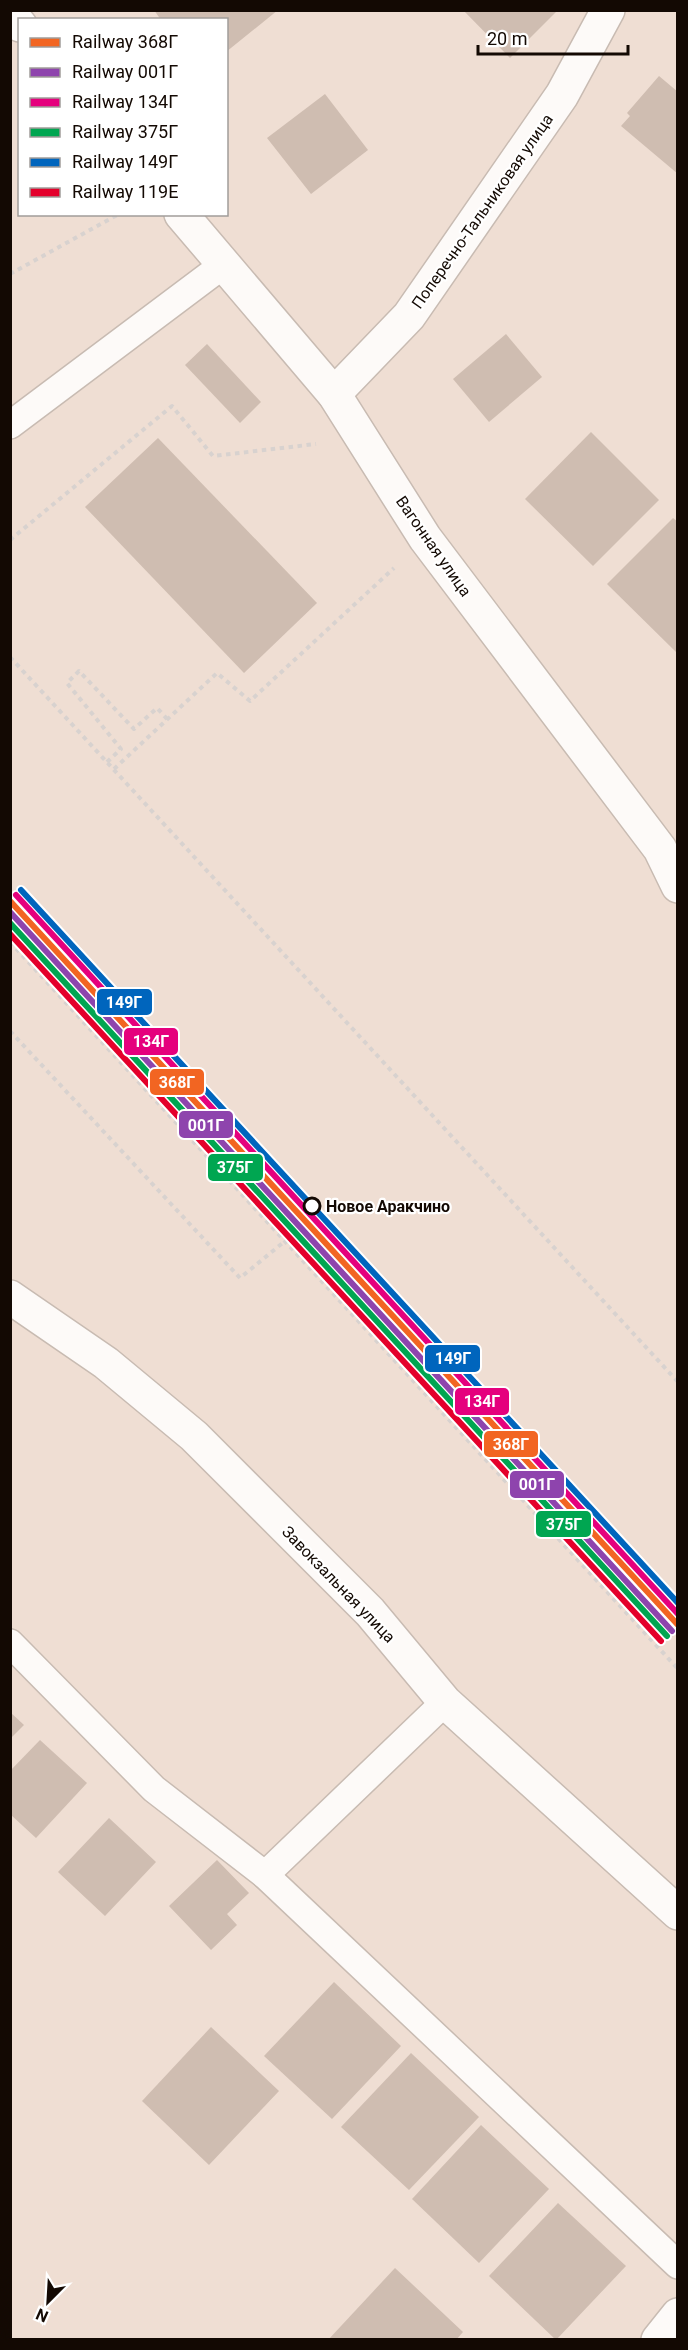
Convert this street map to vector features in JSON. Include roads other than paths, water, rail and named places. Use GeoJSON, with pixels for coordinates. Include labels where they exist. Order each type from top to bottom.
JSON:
{"type":"FeatureCollection","features":[{"type":"Feature","properties":{"kind":"street","name":"Поперечно-Тальниковая улица"},"geometry":{"type":"LineString","coordinates":[[334,394],[409,316],[562,96],[608,10]]}},
{"type":"Feature","properties":{"kind":"street","name":"Вагонная улица"},"geometry":{"type":"LineString","coordinates":[[183,216],[334,394],[425,538],[660,849],[678,886]]}},
{"type":"Feature","properties":{"kind":"street","name":"Завокзальная улица"},"geometry":{"type":"LineString","coordinates":[[10,1297],[106,1364],[194,1436],[370,1612],[445,1702],[678,1913]]}},
{"type":"Feature","properties":{"kind":"street"},"geometry":{"type":"LineString","coordinates":[[658,2340],[678,2315]]}},
{"type":"Feature","properties":{"kind":"lane"},"geometry":{"type":"LineString","coordinates":[[10,424],[223,265]]}},
{"type":"Feature","properties":{"kind":"lane"},"geometry":{"type":"LineString","coordinates":[[10,1643],[153,1789],[265,1875],[678,2265]]}},
{"type":"Feature","properties":{"kind":"lane"},"geometry":{"type":"LineString","coordinates":[[265,1875],[445,1702]]}},
{"type":"Feature","properties":{"kind":"rail line","name":"149Г"},"geometry":{"type":"LineString","coordinates":[[21,890],[678,1603]]}},
{"type":"Feature","properties":{"kind":"rail line","name":"134Г"},"geometry":{"type":"LineString","coordinates":[[16,895],[678,1614]]}},
{"type":"Feature","properties":{"kind":"rail line","name":"368Г"},"geometry":{"type":"LineString","coordinates":[[10,901],[678,1625]]}},
{"type":"Feature","properties":{"kind":"rail line","name":"001Г"},"geometry":{"type":"LineString","coordinates":[[10,912],[672,1631]]}},
{"type":"Feature","properties":{"kind":"rail line","name":"375Г"},"geometry":{"type":"LineString","coordinates":[[10,923],[667,1636]]}},
{"type":"Feature","properties":{"kind":"rail line","name":"119Е"},"geometry":{"type":"LineString","coordinates":[[10,934],[661,1641]]}},
{"type":"Feature","properties":{"kind":"place","name":"Новое Аракчино"},"geometry":{"type":"Point","coordinates":[312,1206]}}]}
